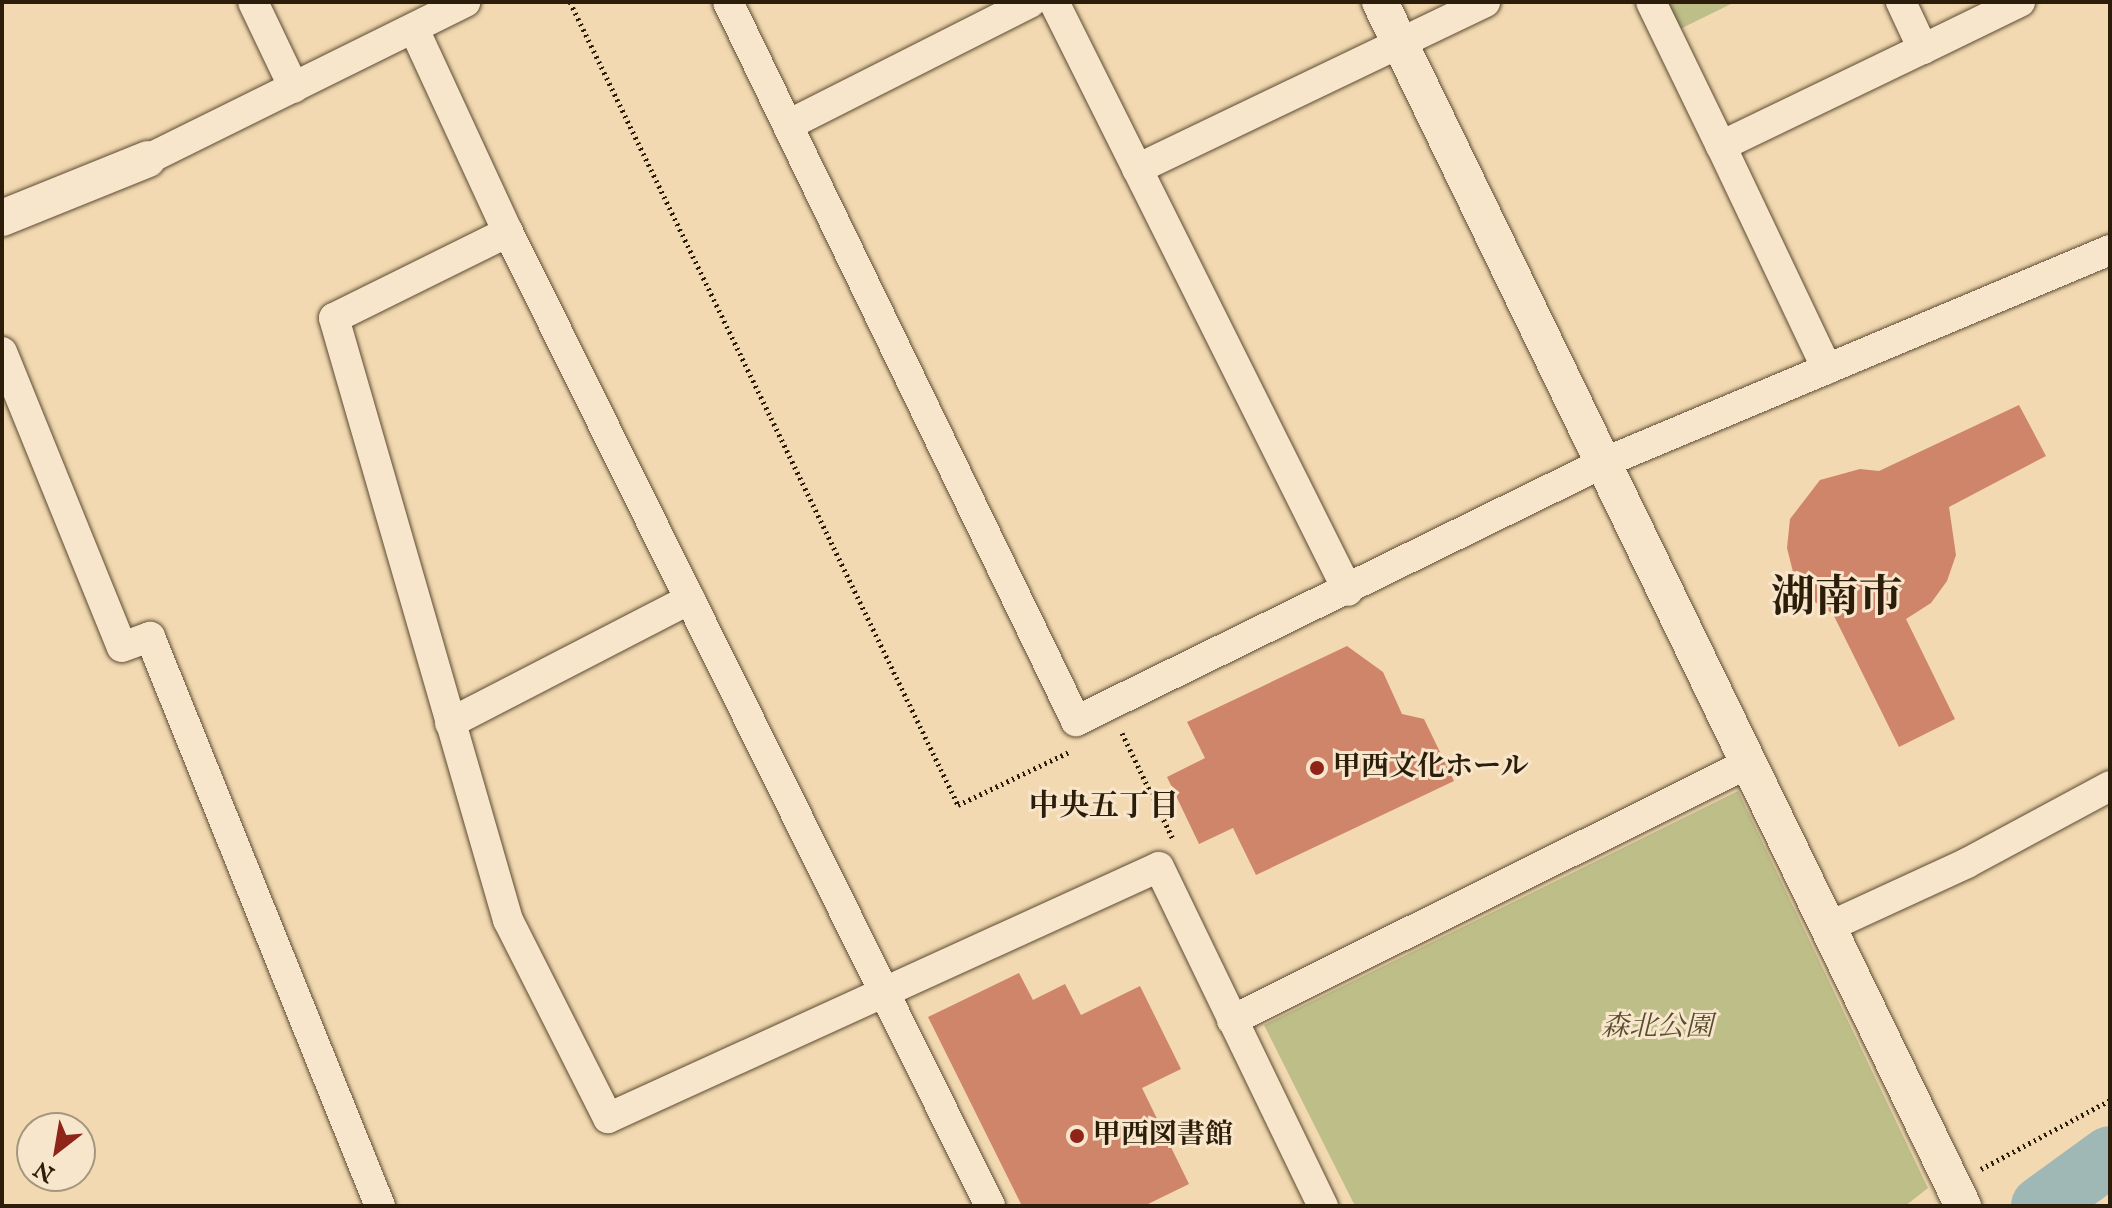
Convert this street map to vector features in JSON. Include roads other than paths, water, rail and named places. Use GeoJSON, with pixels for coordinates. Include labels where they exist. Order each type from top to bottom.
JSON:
{"type":"FeatureCollection","features":[{"type":"Feature","properties":{"kind":"street"},"geometry":{"type":"LineString","coordinates":[[253,2],[294,88]]}},
{"type":"Feature","properties":{"kind":"street"},"geometry":{"type":"LineString","coordinates":[[2,218],[148,159],[465,2]]}},
{"type":"Feature","properties":{"kind":"street"},"geometry":{"type":"LineString","coordinates":[[728,2],[1076,721],[1348,591],[1603,463],[2110,250]]}},
{"type":"Feature","properties":{"kind":"street"},"geometry":{"type":"LineString","coordinates":[[788,125],[1031,2]]}},
{"type":"Feature","properties":{"kind":"street"},"geometry":{"type":"LineString","coordinates":[[1054,2],[1348,591]]}},
{"type":"Feature","properties":{"kind":"street"},"geometry":{"type":"LineString","coordinates":[[1380,2],[1958,1197]]}},
{"type":"Feature","properties":{"kind":"street"},"geometry":{"type":"LineString","coordinates":[[1137,169],[1401,45],[1485,2]]}},
{"type":"Feature","properties":{"kind":"street"},"geometry":{"type":"LineString","coordinates":[[1651,2],[1827,369]]}},
{"type":"Feature","properties":{"kind":"street"},"geometry":{"type":"LineString","coordinates":[[1901,2],[1923,49]]}},
{"type":"Feature","properties":{"kind":"street"},"geometry":{"type":"LineString","coordinates":[[1721,146],[2020,2]]}},
{"type":"Feature","properties":{"kind":"street"},"geometry":{"type":"LineString","coordinates":[[414,29],[508,232],[986,1205]]}},
{"type":"Feature","properties":{"kind":"street"},"geometry":{"type":"LineString","coordinates":[[508,232],[334,318],[508,920],[608,1118],[1159,867],[1323,1206]]}},
{"type":"Feature","properties":{"kind":"street"},"geometry":{"type":"LineString","coordinates":[[2,352],[122,647],[150,637],[380,1206]]}},
{"type":"Feature","properties":{"kind":"street"},"geometry":{"type":"LineString","coordinates":[[450,723],[690,599]]}},
{"type":"Feature","properties":{"kind":"street"},"geometry":{"type":"LineString","coordinates":[[1232,1020],[1747,764]]}},
{"type":"Feature","properties":{"kind":"street"},"geometry":{"type":"LineString","coordinates":[[1828,927],[1967,863],[2110,786]]}},
{"type":"Feature","properties":{"kind":"waterway"},"geometry":{"type":"LineString","coordinates":[[2041,1206],[2110,1156]]}},
{"type":"Feature","properties":{"kind":"place","name":"甲西文化ホール"},"geometry":{"type":"Point","coordinates":[1317,768]}},
{"type":"Feature","properties":{"kind":"place","name":"甲西図書館"},"geometry":{"type":"Point","coordinates":[1077,1136]}},
{"type":"Feature","properties":{"kind":"district","name":"湖南市"},"geometry":{"type":"Point","coordinates":[1837,599]}},
{"type":"Feature","properties":{"kind":"district","name":"中央五丁目"},"geometry":{"type":"Point","coordinates":[1104,807]}},
{"type":"Feature","properties":{"kind":"park label","name":"森北公園"},"geometry":{"type":"Point","coordinates":[1657,1028]}}]}
